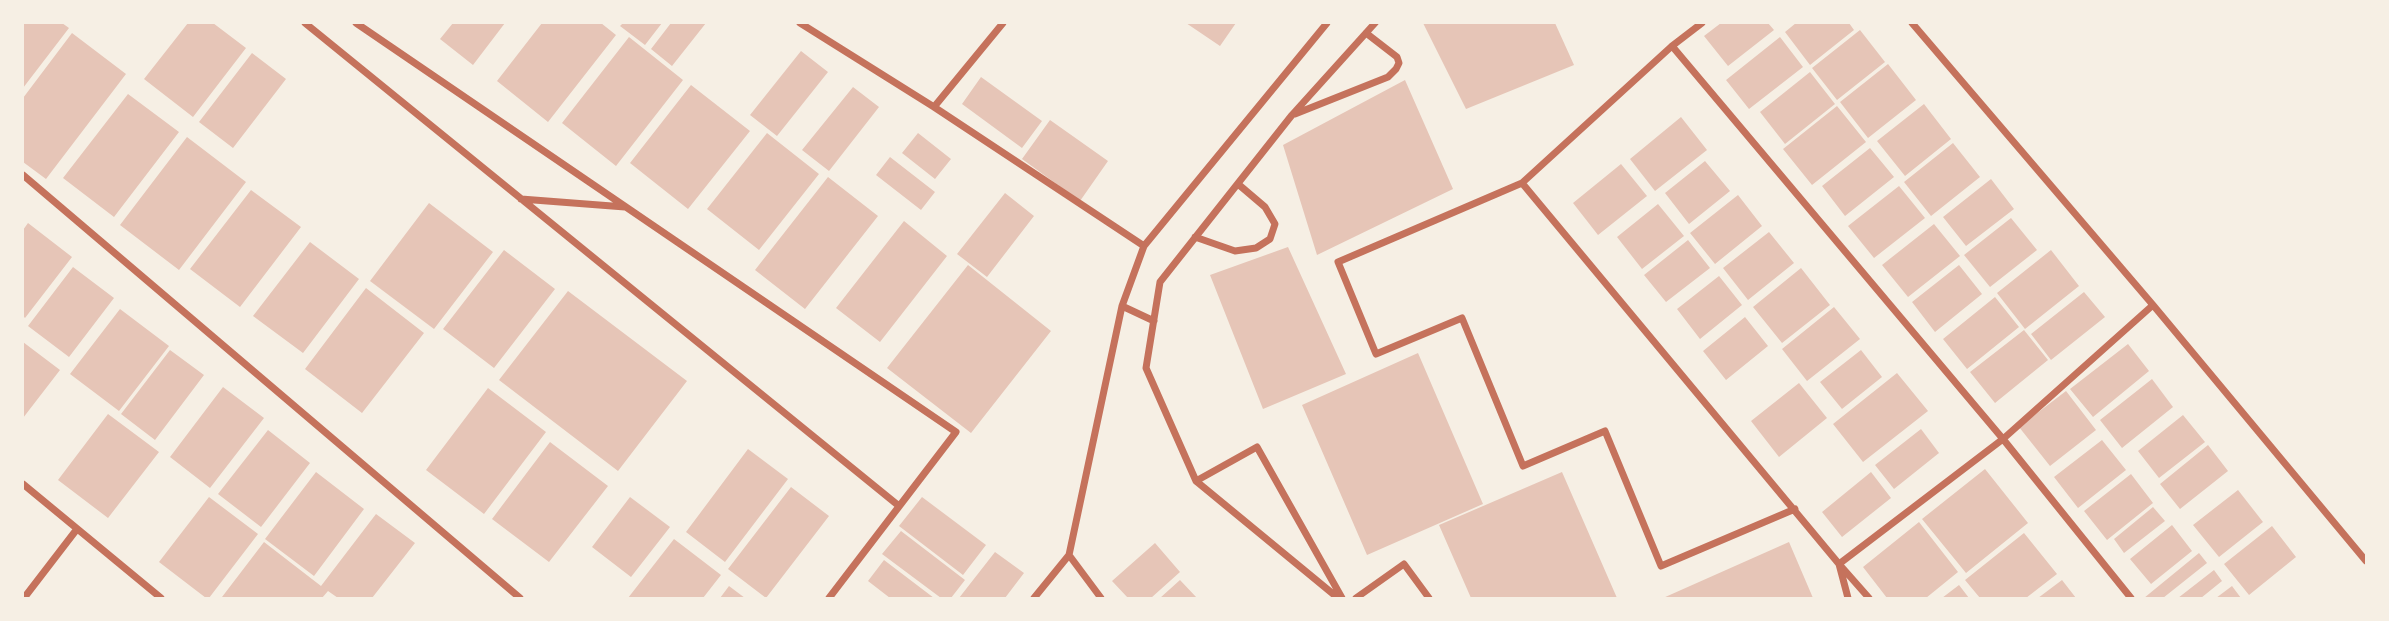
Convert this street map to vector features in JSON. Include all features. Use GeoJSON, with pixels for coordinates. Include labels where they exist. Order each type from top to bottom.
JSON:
{"type":"FeatureCollection","features":[{"type":"Feature","properties":{"kind":"street"},"geometry":{"type":"LineString","coordinates":[[305,23],[899,506]]}},
{"type":"Feature","properties":{"kind":"street"},"geometry":{"type":"LineString","coordinates":[[356,23],[956,432],[829,598]]}},
{"type":"Feature","properties":{"kind":"street"},"geometry":{"type":"LineString","coordinates":[[800,23],[934,107],[1144,246]]}},
{"type":"Feature","properties":{"kind":"street"},"geometry":{"type":"LineString","coordinates":[[934,107],[1003,23]]}},
{"type":"Feature","properties":{"kind":"street"},"geometry":{"type":"LineString","coordinates":[[1034,598],[1069,555],[1122,306],[1144,246],[1326,23]]}},
{"type":"Feature","properties":{"kind":"street"},"geometry":{"type":"LineString","coordinates":[[1340,598],[1196,481],[1146,368],[1160,282],[1292,115],[1375,23]]}},
{"type":"Feature","properties":{"kind":"street"},"geometry":{"type":"LineString","coordinates":[[1702,23],[1672,46],[1522,183],[1338,261],[1376,354],[1462,318],[1523,466],[1605,431],[1661,566],[1795,509]]}},
{"type":"Feature","properties":{"kind":"street"},"geometry":{"type":"LineString","coordinates":[[1912,23],[2153,305],[2366,561]]}},
{"type":"Feature","properties":{"kind":"street"},"geometry":{"type":"LineString","coordinates":[[1292,115],[1388,77],[1396,69],[1399,63],[1397,57],[1366,33]]}},
{"type":"Feature","properties":{"kind":"street"},"geometry":{"type":"LineString","coordinates":[[1672,46],[2003,439],[2131,598]]}},
{"type":"Feature","properties":{"kind":"street"},"geometry":{"type":"LineString","coordinates":[[23,175],[520,598]]}},
{"type":"Feature","properties":{"kind":"street"},"geometry":{"type":"LineString","coordinates":[[1522,183],[1869,598]]}},
{"type":"Feature","properties":{"kind":"street"},"geometry":{"type":"LineString","coordinates":[[1195,237],[1235,251],[1256,248],[1270,240],[1275,224],[1265,207],[1238,184]]}},
{"type":"Feature","properties":{"kind":"street"},"geometry":{"type":"LineString","coordinates":[[522,199],[625,207]]}},
{"type":"Feature","properties":{"kind":"street"},"geometry":{"type":"LineString","coordinates":[[1839,564],[2003,439],[2153,305]]}},
{"type":"Feature","properties":{"kind":"street"},"geometry":{"type":"LineString","coordinates":[[1122,306],[1154,321]]}},
{"type":"Feature","properties":{"kind":"street"},"geometry":{"type":"LineString","coordinates":[[1196,481],[1258,447],[1340,598]]}},
{"type":"Feature","properties":{"kind":"street"},"geometry":{"type":"LineString","coordinates":[[23,484],[160,598]]}},
{"type":"Feature","properties":{"kind":"street"},"geometry":{"type":"LineString","coordinates":[[24,598],[76,529]]}},
{"type":"Feature","properties":{"kind":"street"},"geometry":{"type":"LineString","coordinates":[[1069,555],[1101,598]]}},
{"type":"Feature","properties":{"kind":"street"},"geometry":{"type":"LineString","coordinates":[[1356,598],[1404,564],[1429,598]]}},
{"type":"Feature","properties":{"kind":"street"},"geometry":{"type":"LineString","coordinates":[[1839,564],[1848,598]]}},
{"type":"Feature","properties":{"kind":"building"},"geometry":{"type":"Polygon","coordinates":[[[23,23],[62,23],[69,28],[23,88],[23,23]]]}},
{"type":"Feature","properties":{"kind":"building"},"geometry":{"type":"Polygon","coordinates":[[[188,23],[213,23],[246,48],[193,117],[144,79],[188,23]]]}},
{"type":"Feature","properties":{"kind":"building"},"geometry":{"type":"Polygon","coordinates":[[[453,23],[505,23],[473,65],[440,39],[453,23]]]}},
{"type":"Feature","properties":{"kind":"building"},"geometry":{"type":"Polygon","coordinates":[[[542,23],[601,23],[616,35],[548,122],[497,81],[542,23]]]}},
{"type":"Feature","properties":{"kind":"building"},"geometry":{"type":"Polygon","coordinates":[[[623,23],[662,23],[645,45],[620,26],[623,23]]]}},
{"type":"Feature","properties":{"kind":"building"},"geometry":{"type":"Polygon","coordinates":[[[671,23],[706,23],[672,66],[651,49],[671,23]]]}},
{"type":"Feature","properties":{"kind":"building"},"geometry":{"type":"Polygon","coordinates":[[[1186,23],[1236,23],[1220,46],[1186,23]]]}},
{"type":"Feature","properties":{"kind":"building"},"geometry":{"type":"Polygon","coordinates":[[[1423,23],[1555,23],[1574,65],[1466,109],[1423,23]]]}},
{"type":"Feature","properties":{"kind":"building"},"geometry":{"type":"Polygon","coordinates":[[[1721,23],[1768,23],[1774,30],[1728,66],[1704,36],[1721,23]]]}},
{"type":"Feature","properties":{"kind":"building"},"geometry":{"type":"Polygon","coordinates":[[[1796,23],[1849,23],[1854,30],[1810,65],[1785,32],[1796,23]]]}},
{"type":"Feature","properties":{"kind":"building"},"geometry":{"type":"Polygon","coordinates":[[[1860,30],[1885,62],[1837,100],[1812,68],[1860,30]]]}},
{"type":"Feature","properties":{"kind":"building"},"geometry":{"type":"Polygon","coordinates":[[[72,33],[126,74],[46,179],[23,162],[23,98],[72,33]]]}},
{"type":"Feature","properties":{"kind":"building"},"geometry":{"type":"Polygon","coordinates":[[[629,37],[683,80],[616,166],[562,123],[629,37]]]}},
{"type":"Feature","properties":{"kind":"building"},"geometry":{"type":"Polygon","coordinates":[[[1780,37],[1803,67],[1749,109],[1726,80],[1780,37]]]}},
{"type":"Feature","properties":{"kind":"building"},"geometry":{"type":"Polygon","coordinates":[[[801,51],[828,72],[777,136],[750,115],[801,51]]]}},
{"type":"Feature","properties":{"kind":"building"},"geometry":{"type":"Polygon","coordinates":[[[252,53],[286,79],[233,148],[199,122],[252,53]]]}},
{"type":"Feature","properties":{"kind":"building"},"geometry":{"type":"Polygon","coordinates":[[[1888,64],[1916,100],[1868,138],[1840,102],[1888,64]]]}},
{"type":"Feature","properties":{"kind":"building"},"geometry":{"type":"Polygon","coordinates":[[[1810,72],[1835,104],[1785,144],[1760,112],[1810,72]]]}},
{"type":"Feature","properties":{"kind":"building"},"geometry":{"type":"Polygon","coordinates":[[[981,77],[1042,121],[1022,148],[962,104],[981,77]]]}},
{"type":"Feature","properties":{"kind":"building"},"geometry":{"type":"Polygon","coordinates":[[[1405,80],[1453,189],[1317,255],[1283,145],[1405,80]]]}},
{"type":"Feature","properties":{"kind":"building"},"geometry":{"type":"Polygon","coordinates":[[[691,85],[750,131],[688,209],[630,163],[691,85]]]}},
{"type":"Feature","properties":{"kind":"building"},"geometry":{"type":"Polygon","coordinates":[[[853,87],[879,107],[829,171],[802,150],[853,87]]]}},
{"type":"Feature","properties":{"kind":"building"},"geometry":{"type":"Polygon","coordinates":[[[128,94],[179,132],[114,217],[63,178],[128,94]]]}},
{"type":"Feature","properties":{"kind":"building"},"geometry":{"type":"Polygon","coordinates":[[[1924,104],[1951,139],[1905,176],[1877,141],[1924,104]]]}},
{"type":"Feature","properties":{"kind":"building"},"geometry":{"type":"Polygon","coordinates":[[[1837,106],[1866,142],[1812,185],[1783,149],[1837,106]]]}},
{"type":"Feature","properties":{"kind":"building"},"geometry":{"type":"Polygon","coordinates":[[[1681,117],[1707,150],[1655,191],[1630,159],[1681,117]]]}},
{"type":"Feature","properties":{"kind":"building"},"geometry":{"type":"Polygon","coordinates":[[[1050,120],[1108,161],[1080,201],[1022,159],[1050,120]]]}},
{"type":"Feature","properties":{"kind":"building"},"geometry":{"type":"Polygon","coordinates":[[[767,133],[819,174],[759,250],[707,209],[767,133]]]}},
{"type":"Feature","properties":{"kind":"building"},"geometry":{"type":"Polygon","coordinates":[[[918,133],[951,159],[935,179],[902,153],[918,133]]]}},
{"type":"Feature","properties":{"kind":"building"},"geometry":{"type":"Polygon","coordinates":[[[187,137],[246,182],[179,270],[120,225],[187,137]]]}},
{"type":"Feature","properties":{"kind":"building"},"geometry":{"type":"Polygon","coordinates":[[[1953,143],[1980,177],[1931,216],[1904,182],[1953,143]]]}},
{"type":"Feature","properties":{"kind":"building"},"geometry":{"type":"Polygon","coordinates":[[[1870,148],[1894,177],[1845,216],[1822,186],[1870,148]]]}},
{"type":"Feature","properties":{"kind":"building"},"geometry":{"type":"Polygon","coordinates":[[[890,157],[935,192],[921,210],[876,175],[890,157]]]}},
{"type":"Feature","properties":{"kind":"building"},"geometry":{"type":"Polygon","coordinates":[[[1705,161],[1730,191],[1689,224],[1665,193],[1705,161]]]}},
{"type":"Feature","properties":{"kind":"building"},"geometry":{"type":"Polygon","coordinates":[[[1621,164],[1647,196],[1598,235],[1573,203],[1621,164]]]}},
{"type":"Feature","properties":{"kind":"building"},"geometry":{"type":"Polygon","coordinates":[[[828,177],[878,216],[805,309],[755,270],[828,177]]]}},
{"type":"Feature","properties":{"kind":"building"},"geometry":{"type":"Polygon","coordinates":[[[1991,179],[2014,209],[1966,246],[1943,217],[1991,179]]]}},
{"type":"Feature","properties":{"kind":"building"},"geometry":{"type":"Polygon","coordinates":[[[1899,186],[1925,218],[1874,258],[1848,226],[1899,186]]]}},
{"type":"Feature","properties":{"kind":"building"},"geometry":{"type":"Polygon","coordinates":[[[251,190],[301,227],[240,307],[190,269],[251,190]]]}},
{"type":"Feature","properties":{"kind":"building"},"geometry":{"type":"Polygon","coordinates":[[[1005,193],[1034,216],[987,277],[957,254],[1005,193]]]}},
{"type":"Feature","properties":{"kind":"building"},"geometry":{"type":"Polygon","coordinates":[[[1738,195],[1762,226],[1715,264],[1690,233],[1738,195]]]}},
{"type":"Feature","properties":{"kind":"building"},"geometry":{"type":"Polygon","coordinates":[[[429,203],[493,252],[434,329],[370,281],[429,203]]]}},
{"type":"Feature","properties":{"kind":"building"},"geometry":{"type":"Polygon","coordinates":[[[1658,204],[1684,236],[1642,269],[1617,237],[1658,204]]]}},
{"type":"Feature","properties":{"kind":"building"},"geometry":{"type":"Polygon","coordinates":[[[2011,218],[2037,250],[1990,287],[1964,255],[2011,218]]]}},
{"type":"Feature","properties":{"kind":"building"},"geometry":{"type":"Polygon","coordinates":[[[904,221],[947,256],[880,342],[836,308],[904,221]]]}},
{"type":"Feature","properties":{"kind":"building"},"geometry":{"type":"Polygon","coordinates":[[[28,223],[72,257],[25,318],[23,230],[28,223]]]}},
{"type":"Feature","properties":{"kind":"building"},"geometry":{"type":"Polygon","coordinates":[[[1934,224],[1960,256],[1908,297],[1882,265],[1934,224]]]}},
{"type":"Feature","properties":{"kind":"building"},"geometry":{"type":"Polygon","coordinates":[[[1769,232],[1794,263],[1748,300],[1723,268],[1769,232]]]}},
{"type":"Feature","properties":{"kind":"building"},"geometry":{"type":"Polygon","coordinates":[[[1688,240],[1710,268],[1666,302],[1644,275],[1688,240]]]}},
{"type":"Feature","properties":{"kind":"building"},"geometry":{"type":"Polygon","coordinates":[[[310,242],[359,279],[303,353],[253,316],[310,242]]]}},
{"type":"Feature","properties":{"kind":"building"},"geometry":{"type":"Polygon","coordinates":[[[1288,247],[1346,374],[1263,409],[1210,275],[1288,247]]]}},
{"type":"Feature","properties":{"kind":"building"},"geometry":{"type":"Polygon","coordinates":[[[504,250],[555,289],[494,368],[443,329],[504,250]]]}},
{"type":"Feature","properties":{"kind":"building"},"geometry":{"type":"Polygon","coordinates":[[[2051,250],[2079,286],[2025,329],[1997,293],[2051,250]]]}},
{"type":"Feature","properties":{"kind":"building"},"geometry":{"type":"Polygon","coordinates":[[[968,265],[1051,331],[971,433],[887,368],[968,265]]]}},
{"type":"Feature","properties":{"kind":"building"},"geometry":{"type":"Polygon","coordinates":[[[1959,265],[1982,294],[1935,332],[1912,302],[1959,265]]]}},
{"type":"Feature","properties":{"kind":"building"},"geometry":{"type":"Polygon","coordinates":[[[73,267],[114,298],[69,357],[28,326],[73,267]]]}},
{"type":"Feature","properties":{"kind":"building"},"geometry":{"type":"Polygon","coordinates":[[[1801,268],[1830,305],[1782,343],[1753,307],[1801,268]]]}},
{"type":"Feature","properties":{"kind":"building"},"geometry":{"type":"Polygon","coordinates":[[[1719,276],[1742,305],[1700,339],[1677,309],[1719,276]]]}},
{"type":"Feature","properties":{"kind":"building"},"geometry":{"type":"Polygon","coordinates":[[[366,288],[424,333],[362,413],[305,369],[366,288]]]}},
{"type":"Feature","properties":{"kind":"building"},"geometry":{"type":"Polygon","coordinates":[[[568,291],[687,381],[618,471],[499,380],[568,291]]]}},
{"type":"Feature","properties":{"kind":"building"},"geometry":{"type":"Polygon","coordinates":[[[2084,292],[2105,317],[2051,360],[2031,334],[2084,292]]]}},
{"type":"Feature","properties":{"kind":"building"},"geometry":{"type":"Polygon","coordinates":[[[1995,297],[2019,327],[1967,369],[1943,339],[1995,297]]]}},
{"type":"Feature","properties":{"kind":"building"},"geometry":{"type":"Polygon","coordinates":[[[1834,307],[1860,339],[1807,381],[1782,349],[1834,307]]]}},
{"type":"Feature","properties":{"kind":"building"},"geometry":{"type":"Polygon","coordinates":[[[120,309],[169,346],[119,411],[70,374],[120,309]]]}},
{"type":"Feature","properties":{"kind":"building"},"geometry":{"type":"Polygon","coordinates":[[[1745,317],[1768,346],[1726,380],[1703,351],[1745,317]]]}},
{"type":"Feature","properties":{"kind":"building"},"geometry":{"type":"Polygon","coordinates":[[[2024,330],[2048,360],[1995,403],[1970,372],[2024,330]]]}},
{"type":"Feature","properties":{"kind":"building"},"geometry":{"type":"Polygon","coordinates":[[[23,342],[60,370],[23,418],[23,342]]]}},
{"type":"Feature","properties":{"kind":"building"},"geometry":{"type":"Polygon","coordinates":[[[2128,344],[2149,371],[2093,417],[2070,389],[2128,344]]]}},
{"type":"Feature","properties":{"kind":"building"},"geometry":{"type":"Polygon","coordinates":[[[170,350],[204,375],[155,440],[121,414],[170,350]]]}},
{"type":"Feature","properties":{"kind":"building"},"geometry":{"type":"Polygon","coordinates":[[[1861,350],[1882,377],[1842,409],[1820,382],[1861,350]]]}},
{"type":"Feature","properties":{"kind":"building"},"geometry":{"type":"Polygon","coordinates":[[[1418,353],[1483,504],[1367,555],[1302,405],[1418,353]]]}},
{"type":"Feature","properties":{"kind":"building"},"geometry":{"type":"Polygon","coordinates":[[[1897,373],[1928,411],[1863,462],[1833,424],[1897,373]]]}},
{"type":"Feature","properties":{"kind":"building"},"geometry":{"type":"Polygon","coordinates":[[[2152,379],[2173,407],[2122,448],[2100,420],[2152,379]]]}},
{"type":"Feature","properties":{"kind":"building"},"geometry":{"type":"Polygon","coordinates":[[[1799,383],[1827,418],[1779,457],[1751,421],[1799,383]]]}},
{"type":"Feature","properties":{"kind":"building"},"geometry":{"type":"Polygon","coordinates":[[[223,387],[264,418],[210,488],[170,457],[223,387]]]}},
{"type":"Feature","properties":{"kind":"building"},"geometry":{"type":"Polygon","coordinates":[[[488,388],[546,432],[484,514],[426,470],[488,388]]]}},
{"type":"Feature","properties":{"kind":"building"},"geometry":{"type":"Polygon","coordinates":[[[2066,391],[2096,430],[2050,466],[2019,427],[2066,391]]]}},
{"type":"Feature","properties":{"kind":"building"},"geometry":{"type":"Polygon","coordinates":[[[108,414],[159,452],[108,518],[58,480],[108,414]]]}},
{"type":"Feature","properties":{"kind":"building"},"geometry":{"type":"Polygon","coordinates":[[[2183,415],[2205,442],[2159,478],[2138,451],[2183,415]]]}},
{"type":"Feature","properties":{"kind":"building"},"geometry":{"type":"Polygon","coordinates":[[[1921,429],[1939,453],[1894,489],[1875,465],[1921,429]]]}},
{"type":"Feature","properties":{"kind":"building"},"geometry":{"type":"Polygon","coordinates":[[[268,430],[310,463],[261,527],[218,494],[268,430]]]}},
{"type":"Feature","properties":{"kind":"building"},"geometry":{"type":"Polygon","coordinates":[[[2102,440],[2126,470],[2078,508],[2054,477],[2102,440]]]}},
{"type":"Feature","properties":{"kind":"building"},"geometry":{"type":"Polygon","coordinates":[[[550,442],[608,486],[549,562],[492,519],[550,442]]]}},
{"type":"Feature","properties":{"kind":"building"},"geometry":{"type":"Polygon","coordinates":[[[2208,445],[2228,471],[2180,509],[2160,484],[2208,445]]]}},
{"type":"Feature","properties":{"kind":"building"},"geometry":{"type":"Polygon","coordinates":[[[748,449],[788,479],[725,562],[686,532],[748,449]]]}},
{"type":"Feature","properties":{"kind":"building"},"geometry":{"type":"Polygon","coordinates":[[[1985,469],[2028,523],[1966,573],[1922,519],[1985,469]]]}},
{"type":"Feature","properties":{"kind":"building"},"geometry":{"type":"Polygon","coordinates":[[[316,472],[364,509],[314,576],[265,539],[316,472]]]}},
{"type":"Feature","properties":{"kind":"building"},"geometry":{"type":"Polygon","coordinates":[[[1562,472],[1617,598],[1471,598],[1439,525],[1562,472]]]}},
{"type":"Feature","properties":{"kind":"building"},"geometry":{"type":"Polygon","coordinates":[[[1871,472],[1891,498],[1842,537],[1822,512],[1871,472]]]}},
{"type":"Feature","properties":{"kind":"building"},"geometry":{"type":"Polygon","coordinates":[[[2131,474],[2153,503],[2107,540],[2084,511],[2131,474]]]}},
{"type":"Feature","properties":{"kind":"building"},"geometry":{"type":"Polygon","coordinates":[[[791,487],[829,516],[766,598],[728,569],[791,487]]]}},
{"type":"Feature","properties":{"kind":"building"},"geometry":{"type":"Polygon","coordinates":[[[2238,490],[2263,522],[2219,557],[2193,525],[2238,490]]]}},
{"type":"Feature","properties":{"kind":"building"},"geometry":{"type":"Polygon","coordinates":[[[209,497],[258,534],[209,598],[206,598],[159,562],[209,497]]]}},
{"type":"Feature","properties":{"kind":"building"},"geometry":{"type":"Polygon","coordinates":[[[630,497],[670,527],[631,577],[592,547],[630,497]]]}},
{"type":"Feature","properties":{"kind":"building"},"geometry":{"type":"Polygon","coordinates":[[[922,497],[986,545],[963,575],[899,526],[922,497]]]}},
{"type":"Feature","properties":{"kind":"building"},"geometry":{"type":"Polygon","coordinates":[[[2153,507],[2165,521],[2124,553],[2114,539],[2153,507]]]}},
{"type":"Feature","properties":{"kind":"building"},"geometry":{"type":"Polygon","coordinates":[[[376,514],[415,543],[372,598],[338,598],[328,591],[322,598],[222,597],[264,542],[321,586],[376,514]]]}},
{"type":"Feature","properties":{"kind":"building"},"geometry":{"type":"Polygon","coordinates":[[[1919,522],[1958,572],[1926,598],[1887,598],[1863,567],[1919,522]]]}},
{"type":"Feature","properties":{"kind":"building"},"geometry":{"type":"Polygon","coordinates":[[[2172,525],[2192,551],[2151,584],[2130,559],[2172,525]]]}},
{"type":"Feature","properties":{"kind":"building"},"geometry":{"type":"Polygon","coordinates":[[[2272,526],[2296,557],[2249,595],[2224,564],[2272,526]]]}},
{"type":"Feature","properties":{"kind":"building"},"geometry":{"type":"Polygon","coordinates":[[[901,531],[965,580],[951,598],[941,598],[882,554],[901,531]]]}},
{"type":"Feature","properties":{"kind":"building"},"geometry":{"type":"Polygon","coordinates":[[[2024,533],[2057,574],[2026,598],[1980,598],[1965,580],[2024,533]]]}},
{"type":"Feature","properties":{"kind":"building"},"geometry":{"type":"Polygon","coordinates":[[[674,539],[721,575],[703,598],[628,598],[674,539]]]}},
{"type":"Feature","properties":{"kind":"building"},"geometry":{"type":"Polygon","coordinates":[[[1789,542],[1813,598],[1663,598],[1789,542]]]}},
{"type":"Feature","properties":{"kind":"building"},"geometry":{"type":"Polygon","coordinates":[[[1155,543],[1180,572],[1151,598],[1128,598],[1112,581],[1155,543]]]}},
{"type":"Feature","properties":{"kind":"building"},"geometry":{"type":"Polygon","coordinates":[[[995,552],[1024,573],[1005,598],[959,598],[995,552]]]}},
{"type":"Feature","properties":{"kind":"building"},"geometry":{"type":"Polygon","coordinates":[[[2199,553],[2207,563],[2163,598],[2144,598],[2199,553]]]}},
{"type":"Feature","properties":{"kind":"building"},"geometry":{"type":"Polygon","coordinates":[[[884,560],[934,598],[890,598],[868,581],[884,560]]]}},
{"type":"Feature","properties":{"kind":"building"},"geometry":{"type":"Polygon","coordinates":[[[2214,570],[2222,581],[2201,598],[2178,598],[2214,570]]]}},
{"type":"Feature","properties":{"kind":"building"},"geometry":{"type":"Polygon","coordinates":[[[1180,580],[1197,598],[1160,598],[1180,580]]]}},
{"type":"Feature","properties":{"kind":"building"},"geometry":{"type":"Polygon","coordinates":[[[2062,580],[2076,598],[2038,598],[2062,580]]]}},
{"type":"Feature","properties":{"kind":"building"},"geometry":{"type":"Polygon","coordinates":[[[1959,585],[1969,598],[1942,598],[1959,585]]]}},
{"type":"Feature","properties":{"kind":"building"},"geometry":{"type":"Polygon","coordinates":[[[729,586],[745,598],[720,598],[729,586]]]}},
{"type":"Feature","properties":{"kind":"building"},"geometry":{"type":"Polygon","coordinates":[[[2232,586],[2241,598],[2216,598],[2232,586]]]}}]}
